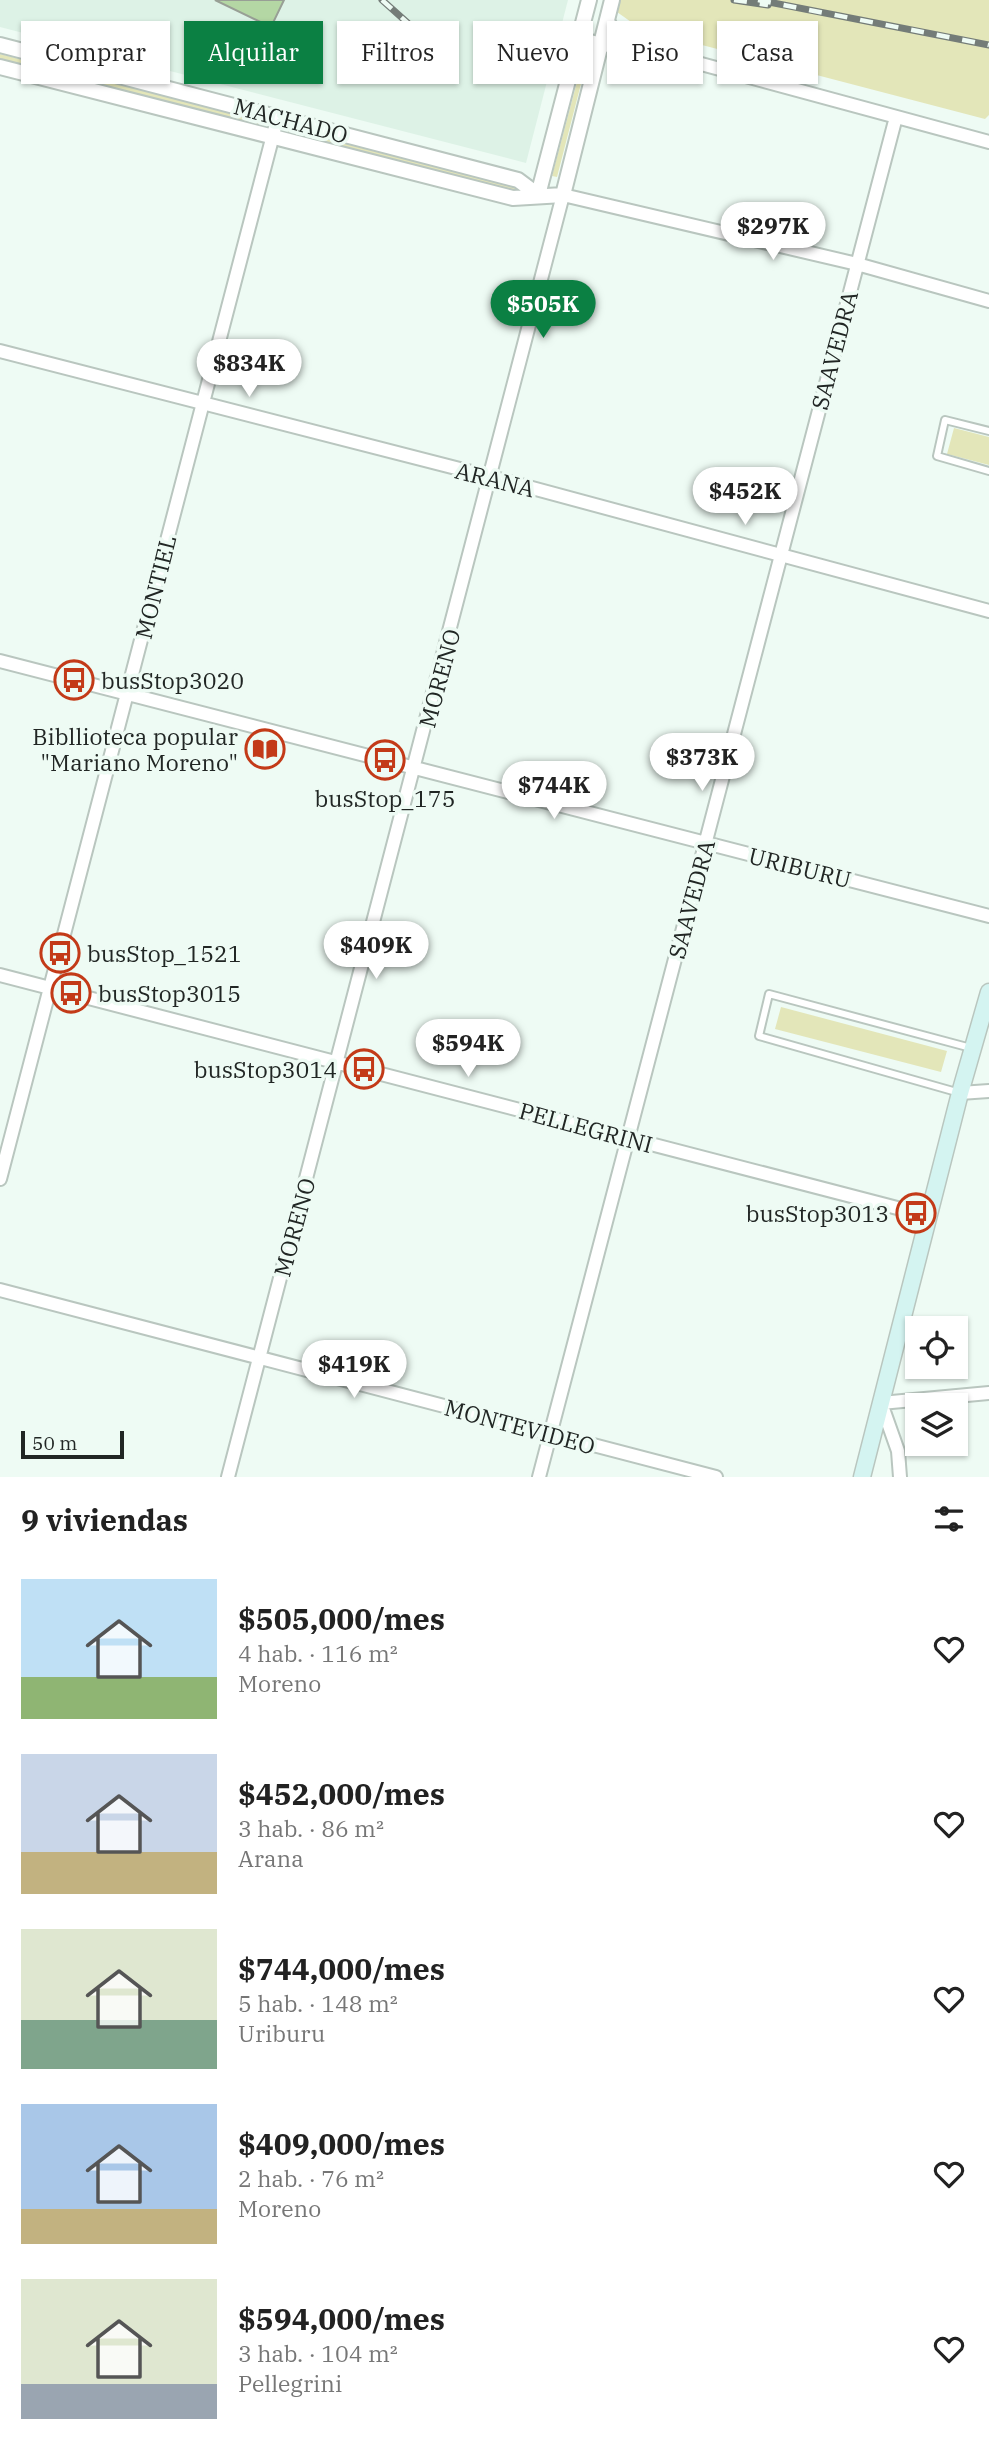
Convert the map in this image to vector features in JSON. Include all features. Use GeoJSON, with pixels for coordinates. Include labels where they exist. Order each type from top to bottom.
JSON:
{"type":"FeatureCollection","features":[{"type":"Feature","properties":{"kind":"main road"},"geometry":{"type":"LineString","coordinates":[[862,1477],[960,1093],[989,992]]}},
{"type":"Feature","properties":{"kind":"street"},"geometry":{"type":"LineString","coordinates":[[583,21],[589,0]]}},
{"type":"Feature","properties":{"kind":"street","name":"MORENO"},"geometry":{"type":"LineString","coordinates":[[228,1477],[491,477],[612,0]]}},
{"type":"Feature","properties":{"kind":"street"},"geometry":{"type":"LineString","coordinates":[[593,42],[607,45]]}},
{"type":"Feature","properties":{"kind":"street","name":"MACHADO"},"geometry":{"type":"LineString","coordinates":[[0,45],[518,180],[538,195]]}},
{"type":"Feature","properties":{"kind":"street"},"geometry":{"type":"LineString","coordinates":[[703,65],[989,142]]}},
{"type":"Feature","properties":{"kind":"street","name":"MACHADO"},"geometry":{"type":"LineString","coordinates":[[0,67],[513,198],[564,195],[857,264],[989,301]]}},
{"type":"Feature","properties":{"kind":"street"},"geometry":{"type":"LineString","coordinates":[[538,195],[567,84]]}},
{"type":"Feature","properties":{"kind":"street","name":"MONTIEL"},"geometry":{"type":"LineString","coordinates":[[0,1179],[278,117]]}},
{"type":"Feature","properties":{"kind":"street","name":"SAAVEDRA"},"geometry":{"type":"LineString","coordinates":[[539,1477],[896,117]]}},
{"type":"Feature","properties":{"kind":"street","name":"ARANA"},"geometry":{"type":"LineString","coordinates":[[0,351],[491,477],[989,611]]}},
{"type":"Feature","properties":{"kind":"street","name":"URIBURU"},"geometry":{"type":"LineString","coordinates":[[0,661],[989,916]]}},
{"type":"Feature","properties":{"kind":"street","name":"PELLEGRINI"},"geometry":{"type":"LineString","coordinates":[[0,975],[928,1216]]}},
{"type":"Feature","properties":{"kind":"street"},"geometry":{"type":"LineString","coordinates":[[960,1093],[989,1091]]}},
{"type":"Feature","properties":{"kind":"street","name":"MONTEVIDEO"},"geometry":{"type":"LineString","coordinates":[[0,1290],[716,1477]]}},
{"type":"Feature","properties":{"kind":"street"},"geometry":{"type":"LineString","coordinates":[[901,1477],[898,1451],[881,1403],[989,1392]]}},
{"type":"Feature","properties":{"kind":"lane"},"geometry":{"type":"LineString","coordinates":[[989,431],[945,420],[937,456],[989,471]]}},
{"type":"Feature","properties":{"kind":"lane"},"geometry":{"type":"LineString","coordinates":[[960,1093],[759,1036],[769,994],[973,1049]]}},
{"type":"Feature","properties":{"kind":"shaded area"},"geometry":{"type":"Polygon","coordinates":[[[0,0],[568,0],[563,21],[473,21],[473,84],[546,84],[526,163],[220,84],[323,84],[323,21],[184,21],[184,75],[170,71],[170,21],[21,21],[21,32],[0,27],[0,0]]]}},
{"type":"Feature","properties":{"kind":"green space"},"geometry":{"type":"Polygon","coordinates":[[[618,0],[989,0],[989,115],[985,119],[818,75],[818,21],[717,21],[717,49],[703,45],[703,21],[630,21],[617,12],[618,0]]]}},
{"type":"Feature","properties":{"kind":"green space"},"geometry":{"type":"Polygon","coordinates":[[[0,54],[21,59],[21,64],[0,59],[0,54]]]}},
{"type":"Feature","properties":{"kind":"green space"},"geometry":{"type":"Polygon","coordinates":[[[98,84],[118,84],[263,121],[262,126],[98,84]]]}},
{"type":"Feature","properties":{"kind":"green space"},"geometry":{"type":"Polygon","coordinates":[[[576,84],[581,84],[557,177],[552,176],[576,84]]]}},
{"type":"Feature","properties":{"kind":"green space"},"geometry":{"type":"Polygon","coordinates":[[[287,128],[518,188],[517,193],[286,133],[287,128]]]}},
{"type":"Feature","properties":{"kind":"green space"},"geometry":{"type":"Polygon","coordinates":[[[954,428],[989,437],[989,465],[947,454],[954,428]]]}},
{"type":"Feature","properties":{"kind":"green space"},"geometry":{"type":"Polygon","coordinates":[[[781,1007],[947,1051],[941,1072],[775,1029],[781,1007]]]}},
{"type":"Feature","properties":{"kind":"building"},"geometry":{"type":"Polygon","coordinates":[[[215,0],[284,0],[274,21],[259,21],[215,0]]]}},
{"type":"Feature","properties":{"kind":"railway"},"geometry":{"type":"LineString","coordinates":[[382,0],[406,21]]}},
{"type":"Feature","properties":{"kind":"railway"},"geometry":{"type":"LineString","coordinates":[[734,0],[768,5]]}},
{"type":"Feature","properties":{"kind":"railway"},"geometry":{"type":"LineString","coordinates":[[758,0],[989,45]]}},
{"type":"Feature","properties":{"kind":"place","name":"busStop3020"},"geometry":{"type":"Point","coordinates":[74,680]}},
{"type":"Feature","properties":{"kind":"place","name":"Bibllioteca popular \"Mariano Moreno\""},"geometry":{"type":"Point","coordinates":[265,749]}},
{"type":"Feature","properties":{"kind":"place","name":"busStop_175"},"geometry":{"type":"Point","coordinates":[385,760]}},
{"type":"Feature","properties":{"kind":"place","name":"busStop_1521"},"geometry":{"type":"Point","coordinates":[60,953]}},
{"type":"Feature","properties":{"kind":"place","name":"busStop3015"},"geometry":{"type":"Point","coordinates":[71,993]}},
{"type":"Feature","properties":{"kind":"place","name":"busStop3014"},"geometry":{"type":"Point","coordinates":[364,1069]}},
{"type":"Feature","properties":{"kind":"place","name":"busStop3013"},"geometry":{"type":"Point","coordinates":[916,1213]}}]}
